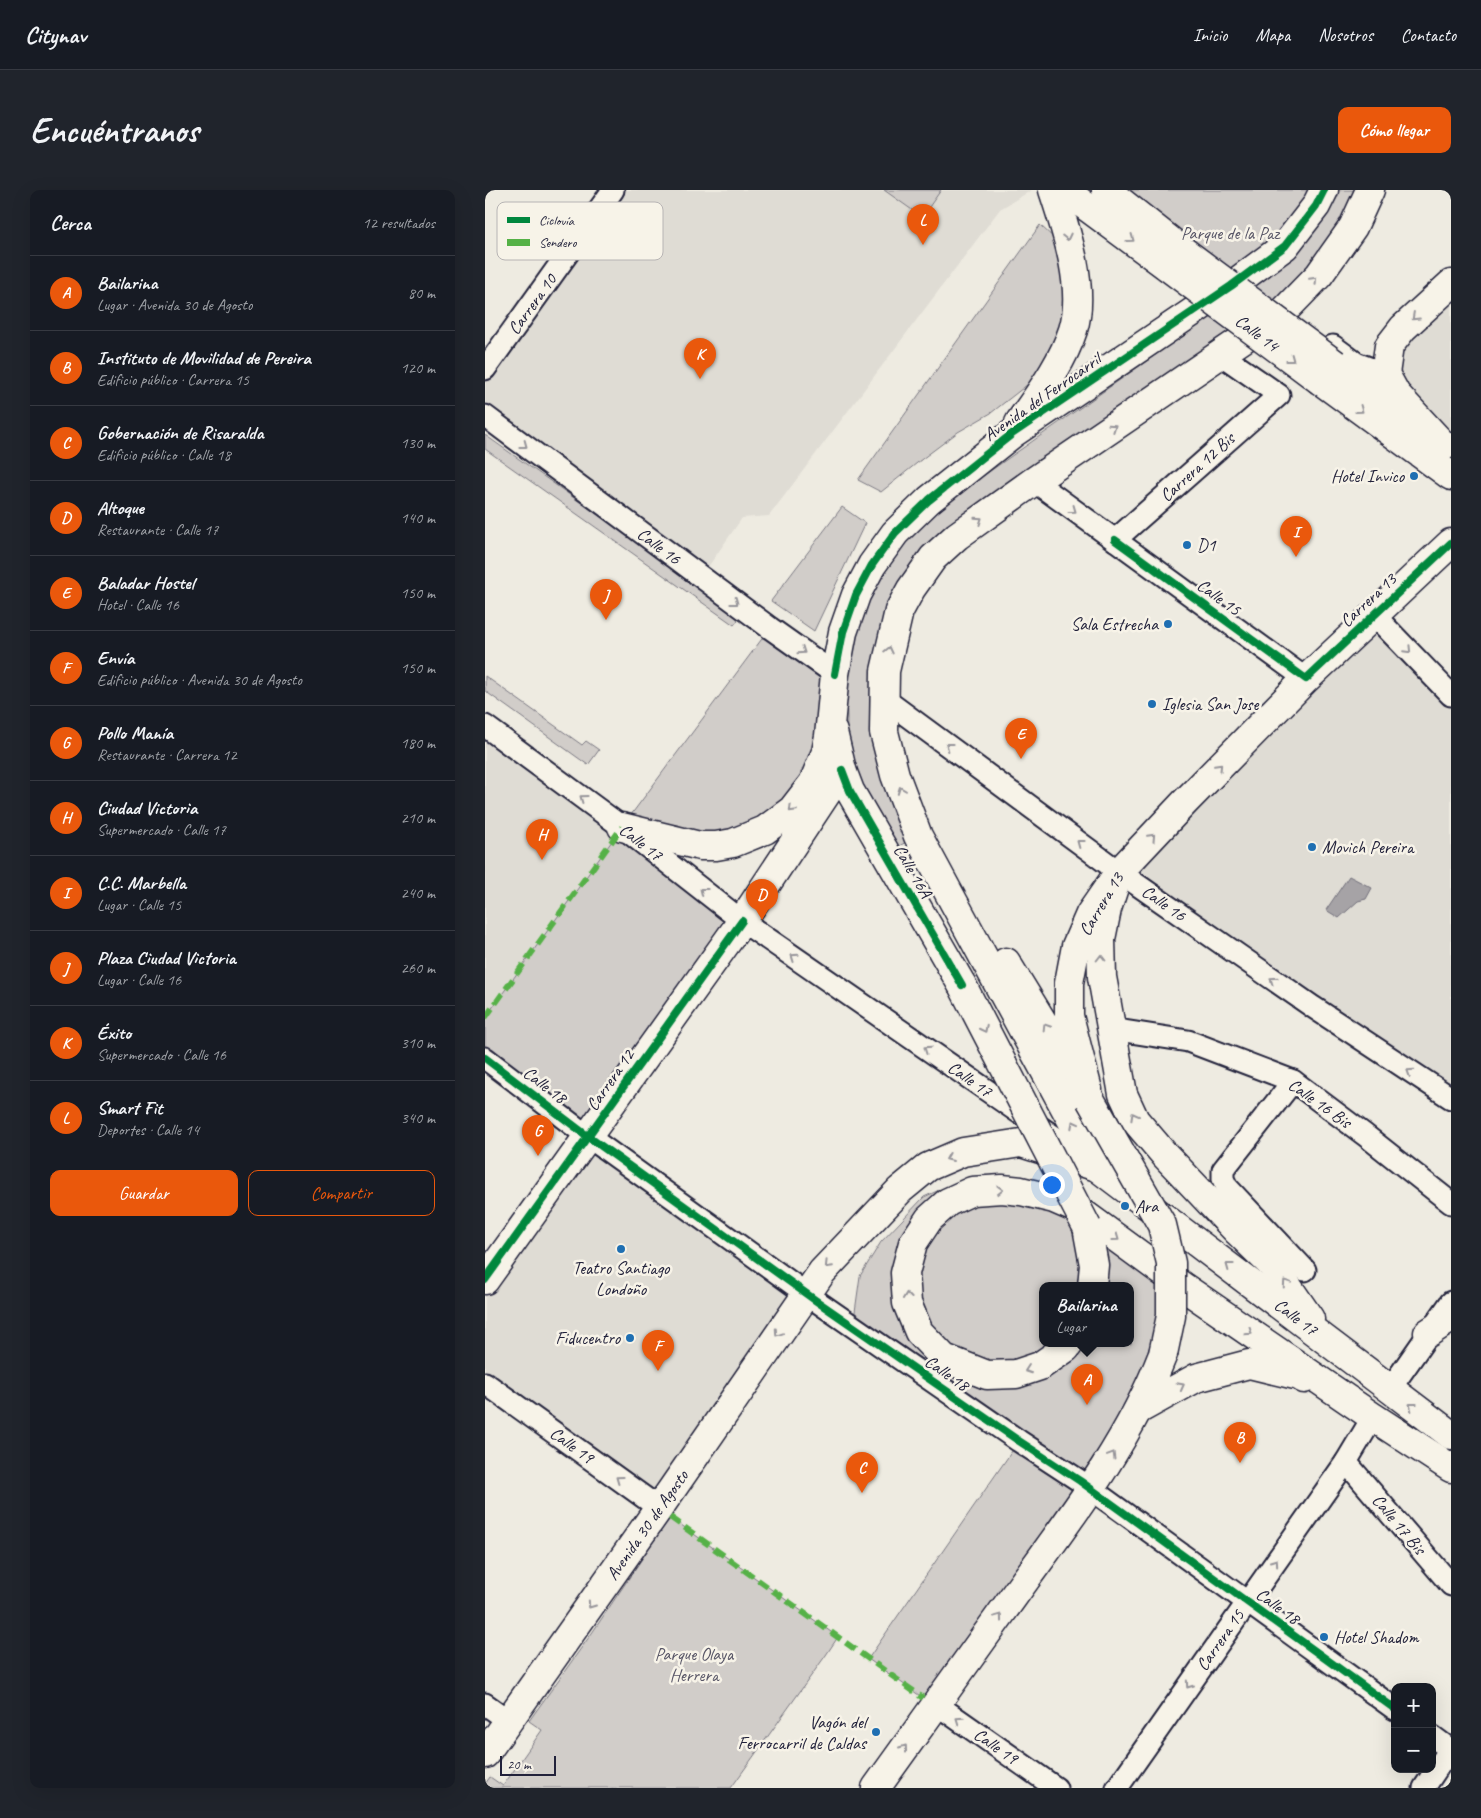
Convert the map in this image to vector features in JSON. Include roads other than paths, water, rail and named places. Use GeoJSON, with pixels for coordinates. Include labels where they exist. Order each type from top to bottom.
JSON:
{"type":"FeatureCollection","features":[{"type":"Feature","properties":{"kind":"main road"},"geometry":{"type":"LineString","coordinates":[[1012,434],[1056,368],[1073,329],[1077,298],[1074,267],[1065,228],[1053,190]]}},
{"type":"Feature","properties":{"kind":"main road","name":"Calle 14"},"geometry":{"type":"LineString","coordinates":[[1064,190],[1175,258],[1328,372],[1451,476]]}},
{"type":"Feature","properties":{"kind":"main road","name":"Avenida del Ferrocarril"},"geometry":{"type":"LineString","coordinates":[[831,718],[835,674],[843,632],[856,595],[872,565],[895,533],[929,500],[1012,434],[1231,286],[1285,246],[1316,206],[1324,190]]}},
{"type":"Feature","properties":{"kind":"main road"},"geometry":{"type":"LineString","coordinates":[[876,1788],[1091,1489],[1139,1410],[1151,1386],[1163,1354],[1171,1316],[1171,1263],[1162,1225],[1090,1099],[999,951],[918,836],[895,775],[885,732],[883,698],[885,670],[899,611],[911,589],[933,558],[957,536],[1034,481],[1284,311],[1319,275],[1353,227],[1370,190]]}},
{"type":"Feature","properties":{"kind":"main road","name":"Calle 14"},"geometry":{"type":"LineString","coordinates":[[1107,192],[1175,258]]}},
{"type":"Feature","properties":{"kind":"main road"},"geometry":{"type":"LineString","coordinates":[[1447,449],[1396,394],[1385,374],[1389,346],[1403,328],[1451,284]]}},
{"type":"Feature","properties":{"kind":"main road","name":"Calle 14"},"geometry":{"type":"LineString","coordinates":[[1328,372],[1447,449]]}},
{"type":"Feature","properties":{"kind":"main road","name":"Carrera 13"},"geometry":{"type":"LineString","coordinates":[[1090,1099],[1069,1016],[1069,983],[1076,946],[1090,914],[1119,872],[1185,802],[1306,679],[1451,543]]}},
{"type":"Feature","properties":{"kind":"main road"},"geometry":{"type":"LineString","coordinates":[[622,827],[700,846],[733,843],[765,830],[792,810],[813,783],[826,752],[831,718]]}},
{"type":"Feature","properties":{"kind":"main road","name":"Calle 16A"},"geometry":{"type":"LineString","coordinates":[[831,718],[841,770],[849,791],[962,985],[1082,1218]]}},
{"type":"Feature","properties":{"kind":"main road","name":"Carrera 12"},"geometry":{"type":"LineString","coordinates":[[485,1280],[742,921],[841,770]]}},
{"type":"Feature","properties":{"kind":"main road","name":"Calle 16A"},"geometry":{"type":"LineString","coordinates":[[918,836],[1097,1167]]}},
{"type":"Feature","properties":{"kind":"main road"},"geometry":{"type":"LineString","coordinates":[[1119,872],[1107,909],[1101,939],[1102,977],[1123,1094],[1135,1120],[1164,1154],[1275,1268],[1323,1338]]}},
{"type":"Feature","properties":{"kind":"main road","name":"Avenida 30 de Agosto"},"geometry":{"type":"LineString","coordinates":[[485,1754],[659,1508],[806,1293],[822,1272],[900,1190],[928,1167],[963,1152],[1021,1143],[1097,1167]]}},
{"type":"Feature","properties":{"kind":"main road","name":"Calle 17"},"geometry":{"type":"LineString","coordinates":[[1097,1167],[1451,1435]]}},
{"type":"Feature","properties":{"kind":"main road"},"geometry":{"type":"LineString","coordinates":[[1066,1347],[1040,1366],[1016,1374],[987,1375],[944,1358],[919,1332],[907,1303],[905,1273],[913,1243],[929,1219],[948,1202],[972,1191],[1002,1189],[1021,1191],[1054,1199],[1373,1417],[1451,1468]]}},
{"type":"Feature","properties":{"kind":"main road"},"geometry":{"type":"LineString","coordinates":[[1082,1218],[1094,1265],[1093,1282]]}},
{"type":"Feature","properties":{"kind":"main road"},"geometry":{"type":"LineString","coordinates":[[1428,1333],[1451,1318]]}},
{"type":"Feature","properties":{"kind":"main road"},"geometry":{"type":"LineString","coordinates":[[1139,1410],[1196,1378],[1249,1364],[1299,1376],[1373,1417]]}},
{"type":"Feature","properties":{"kind":"street","name":"Carrera 10"},"geometry":{"type":"LineString","coordinates":[[604,202],[613,190]]}},
{"type":"Feature","properties":{"kind":"street","name":"Carrera 10"},"geometry":{"type":"LineString","coordinates":[[485,369],[563,260]]}},
{"type":"Feature","properties":{"kind":"street"},"geometry":{"type":"LineString","coordinates":[[1284,311],[1356,363],[1385,374]]}},
{"type":"Feature","properties":{"kind":"street","name":"Carrera 12 Bis"},"geometry":{"type":"LineString","coordinates":[[1115,540],[1279,394],[1220,354]]}},
{"type":"Feature","properties":{"kind":"street","name":"Calle 16"},"geometry":{"type":"LineString","coordinates":[[485,416],[770,628],[835,674]]}},
{"type":"Feature","properties":{"kind":"street","name":"Calle 15"},"geometry":{"type":"LineString","coordinates":[[1034,481],[1306,679]]}},
{"type":"Feature","properties":{"kind":"street"},"geometry":{"type":"LineString","coordinates":[[1374,615],[1451,695]]}},
{"type":"Feature","properties":{"kind":"street","name":"Calle 16"},"geometry":{"type":"LineString","coordinates":[[883,698],[1119,872],[1313,1008],[1451,1098]]}},
{"type":"Feature","properties":{"kind":"street","name":"Calle 17"},"geometry":{"type":"LineString","coordinates":[[485,726],[622,827],[742,921],[1097,1167]]}},
{"type":"Feature","properties":{"kind":"street","name":"Calle 16 Bis"},"geometry":{"type":"LineString","coordinates":[[1111,1030],[1188,1041],[1293,1081],[1451,1203]]}},
{"type":"Feature","properties":{"kind":"street","name":"Calle 18"},"geometry":{"type":"LineString","coordinates":[[485,1058],[588,1136],[806,1293],[1091,1489],[1391,1706]]}},
{"type":"Feature","properties":{"kind":"street"},"geometry":{"type":"LineString","coordinates":[[1293,1081],[1223,1170],[1223,1179],[1227,1187],[1305,1270]]}},
{"type":"Feature","properties":{"kind":"street"},"geometry":{"type":"LineString","coordinates":[[1390,1389],[1451,1302]]}},
{"type":"Feature","properties":{"kind":"street","name":"Calle 19"},"geometry":{"type":"LineString","coordinates":[[485,1383],[659,1508]]}},
{"type":"Feature","properties":{"kind":"street","name":"Carrera 15"},"geometry":{"type":"LineString","coordinates":[[1117,1788],[1346,1462],[1373,1417]]}},
{"type":"Feature","properties":{"kind":"street","name":"Calle 17 Bis"},"geometry":{"type":"LineString","coordinates":[[1346,1462],[1451,1586]]}},
{"type":"Feature","properties":{"kind":"street"},"geometry":{"type":"LineString","coordinates":[[485,1704],[509,1721]]}},
{"type":"Feature","properties":{"kind":"street","name":"Calle 19"},"geometry":{"type":"LineString","coordinates":[[936,1704],[1056,1788]]}},
{"type":"Feature","properties":{"kind":"street"},"geometry":{"type":"LineString","coordinates":[[1423,1788],[1451,1750],[1436,1739]]}},
{"type":"Feature","properties":{"kind":"place","name":"Smart Fit"},"geometry":{"type":"Point","coordinates":[923,245]}},
{"type":"Feature","properties":{"kind":"place","name":"Éxito"},"geometry":{"type":"Point","coordinates":[700,379]}},
{"type":"Feature","properties":{"kind":"place","name":"Hotel Invico"},"geometry":{"type":"Point","coordinates":[1414,476]}},
{"type":"Feature","properties":{"kind":"place","name":"D1"},"geometry":{"type":"Point","coordinates":[1187,545]}},
{"type":"Feature","properties":{"kind":"place","name":"C.C. Marbella"},"geometry":{"type":"Point","coordinates":[1296,557]}},
{"type":"Feature","properties":{"kind":"place","name":"Plaza Ciudad Victoria"},"geometry":{"type":"Point","coordinates":[606,620]}},
{"type":"Feature","properties":{"kind":"place","name":"Sala Estrecha"},"geometry":{"type":"Point","coordinates":[1168,624]}},
{"type":"Feature","properties":{"kind":"place","name":"Iglesia San Jose"},"geometry":{"type":"Point","coordinates":[1152,704]}},
{"type":"Feature","properties":{"kind":"place","name":"Baladar Hostel"},"geometry":{"type":"Point","coordinates":[1021,759]}},
{"type":"Feature","properties":{"kind":"place","name":"Movich Pereira"},"geometry":{"type":"Point","coordinates":[1312,847]}},
{"type":"Feature","properties":{"kind":"place","name":"Ciudad Victoria"},"geometry":{"type":"Point","coordinates":[542,860]}},
{"type":"Feature","properties":{"kind":"place","name":"Altoque"},"geometry":{"type":"Point","coordinates":[762,920]}},
{"type":"Feature","properties":{"kind":"place","name":"Pollo Manía"},"geometry":{"type":"Point","coordinates":[538,1156]}},
{"type":"Feature","properties":{"kind":"place","name":"Ara"},"geometry":{"type":"Point","coordinates":[1125,1206]}},
{"type":"Feature","properties":{"kind":"place","name":"Teatro Santiago Londoño"},"geometry":{"type":"Point","coordinates":[621,1249]}},
{"type":"Feature","properties":{"kind":"place","name":"Fiducentro"},"geometry":{"type":"Point","coordinates":[630,1338]}},
{"type":"Feature","properties":{"kind":"place","name":"Envía"},"geometry":{"type":"Point","coordinates":[658,1371]}},
{"type":"Feature","properties":{"kind":"place","name":"Bailarina"},"geometry":{"type":"Point","coordinates":[1087,1405]}},
{"type":"Feature","properties":{"kind":"place","name":"Instituto de Movilidad de Pereira"},"geometry":{"type":"Point","coordinates":[1240,1463]}},
{"type":"Feature","properties":{"kind":"place","name":"Gobernación de Risaralda"},"geometry":{"type":"Point","coordinates":[862,1493]}},
{"type":"Feature","properties":{"kind":"place","name":"Hotel Shadom"},"geometry":{"type":"Point","coordinates":[1324,1637]}},
{"type":"Feature","properties":{"kind":"place","name":"Vagón del Ferrocarril de Caldas"},"geometry":{"type":"Point","coordinates":[876,1732]}},
{"type":"Feature","properties":{"kind":"park label","name":"Parque de la Paz"},"geometry":{"type":"Point","coordinates":[1230,233]}},
{"type":"Feature","properties":{"kind":"park label","name":"Parque Olaya Herrera"},"geometry":{"type":"Point","coordinates":[694,1664]}}]}
